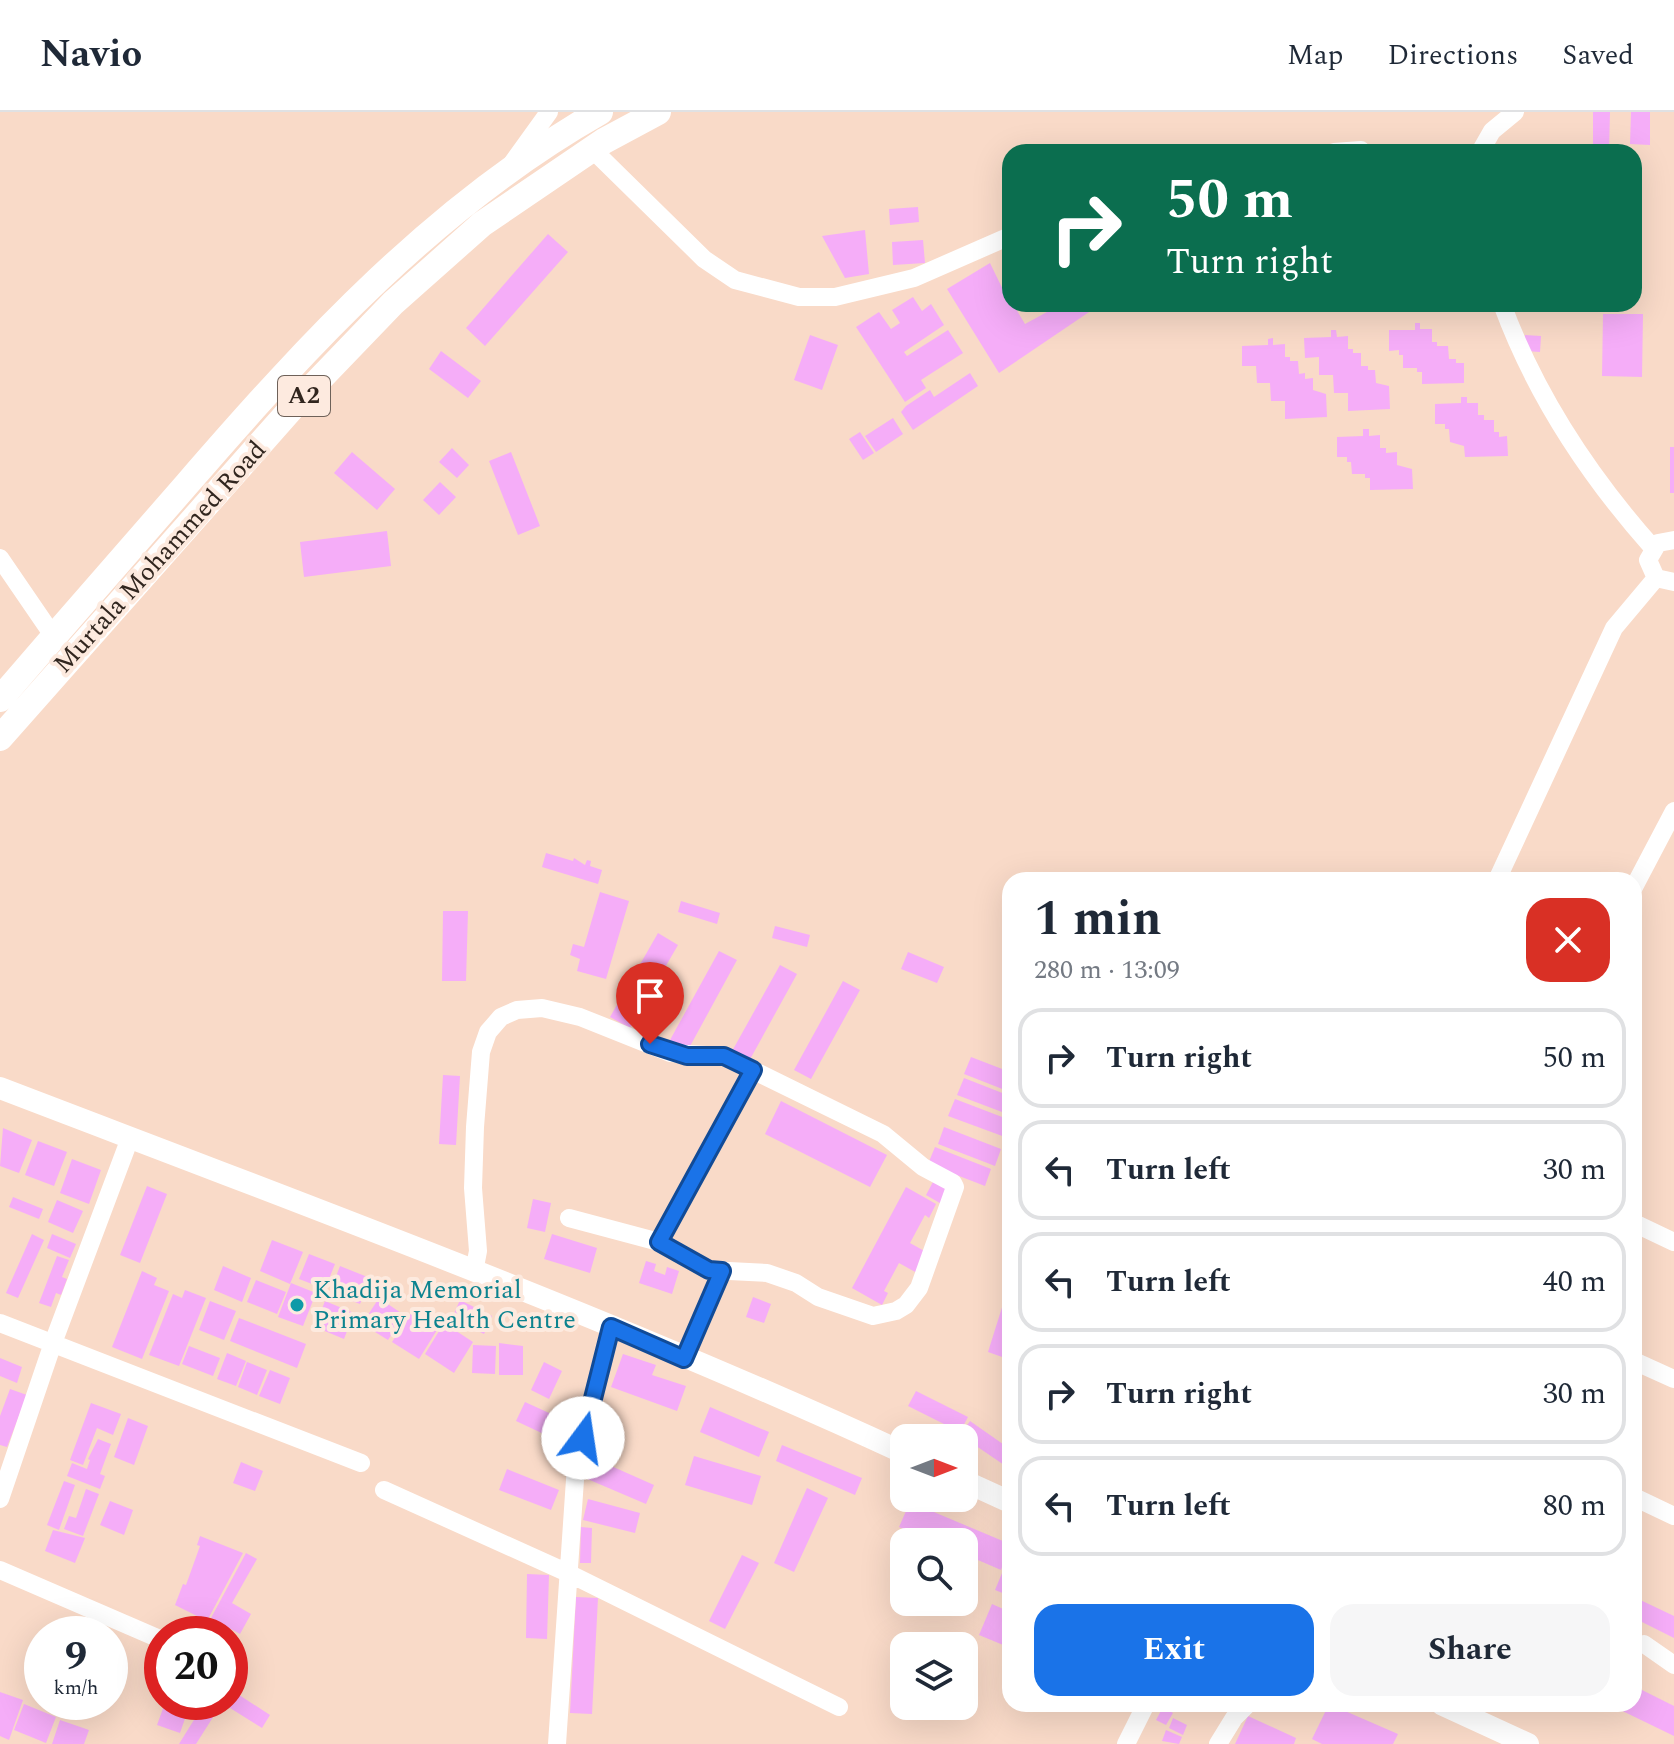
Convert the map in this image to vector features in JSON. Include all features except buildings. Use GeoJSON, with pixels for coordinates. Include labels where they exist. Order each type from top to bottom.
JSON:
{"type":"FeatureCollection","features":[{"type":"Feature","properties":{"kind":"highway","name":"Murtala Mohammed Road"},"geometry":{"type":"LineString","coordinates":[[0,699],[305,349],[442,220],[502,176],[600,112]]}},
{"type":"Feature","properties":{"kind":"highway","name":"Murtala Mohammed Road"},"geometry":{"type":"LineString","coordinates":[[0,738],[292,408],[393,303],[482,224],[592,149],[658,112]]}},
{"type":"Feature","properties":{"kind":"main road"},"geometry":{"type":"LineString","coordinates":[[0,1088],[611,1327],[890,1447]]}},
{"type":"Feature","properties":{"kind":"main road"},"geometry":{"type":"LineString","coordinates":[[978,1487],[1002,1498]]}},
{"type":"Feature","properties":{"kind":"main road"},"geometry":{"type":"LineString","coordinates":[[1464,1712],[1528,1744]]}},
{"type":"Feature","properties":{"kind":"street"},"geometry":{"type":"LineString","coordinates":[[502,176],[549,112]]}},
{"type":"Feature","properties":{"kind":"street"},"geometry":{"type":"LineString","coordinates":[[1485,144],[1492,131],[1515,112]]}},
{"type":"Feature","properties":{"kind":"street"},"geometry":{"type":"LineString","coordinates":[[592,149],[704,259],[735,280],[799,297],[835,297],[914,278],[955,263],[1002,240]]}},
{"type":"Feature","properties":{"kind":"street"},"geometry":{"type":"LineString","coordinates":[[1505,312],[1517,344],[1569,437],[1612,501],[1653,548]]}},
{"type":"Feature","properties":{"kind":"street"},"geometry":{"type":"LineString","coordinates":[[1501,872],[1614,628],[1665,580],[1649,567],[1653,548],[1664,540],[1674,540]]}},
{"type":"Feature","properties":{"kind":"street"},"geometry":{"type":"LineString","coordinates":[[0,558],[54,637]]}},
{"type":"Feature","properties":{"kind":"street"},"geometry":{"type":"LineString","coordinates":[[1642,872],[1674,811]]}},
{"type":"Feature","properties":{"kind":"street"},"geometry":{"type":"LineString","coordinates":[[474,1272],[478,1251],[473,1188],[481,1052],[488,1032],[501,1017],[517,1010],[542,1008],[580,1017],[670,1053],[724,1056],[883,1134],[923,1167],[953,1183],[955,1190],[919,1288],[906,1305],[886,1315],[861,1314],[818,1297],[796,1283],[767,1273],[709,1270],[659,1242],[569,1218]]}},
{"type":"Feature","properties":{"kind":"street"},"geometry":{"type":"LineString","coordinates":[[659,1242],[753,1070]]}},
{"type":"Feature","properties":{"kind":"street"},"geometry":{"type":"LineString","coordinates":[[0,1499],[53,1343],[130,1138]]}},
{"type":"Feature","properties":{"kind":"street"},"geometry":{"type":"LineString","coordinates":[[1642,1227],[1674,1242]]}},
{"type":"Feature","properties":{"kind":"street"},"geometry":{"type":"LineString","coordinates":[[684,1359],[722,1271]]}},
{"type":"Feature","properties":{"kind":"street"},"geometry":{"type":"LineString","coordinates":[[0,1323],[361,1463]]}},
{"type":"Feature","properties":{"kind":"street"},"geometry":{"type":"LineString","coordinates":[[557,1744],[576,1465],[611,1327]]}},
{"type":"Feature","properties":{"kind":"street"},"geometry":{"type":"LineString","coordinates":[[1642,1365],[1674,1379]]}},
{"type":"Feature","properties":{"kind":"street"},"geometry":{"type":"LineString","coordinates":[[384,1490],[568,1573],[839,1707]]}},
{"type":"Feature","properties":{"kind":"street"},"geometry":{"type":"LineString","coordinates":[[1642,1501],[1674,1516]]}},
{"type":"Feature","properties":{"kind":"street"},"geometry":{"type":"LineString","coordinates":[[0,1570],[144,1632]]}},
{"type":"Feature","properties":{"kind":"street"},"geometry":{"type":"LineString","coordinates":[[1644,1644],[1674,1665]]}},
{"type":"Feature","properties":{"kind":"street"},"geometry":{"type":"LineString","coordinates":[[1126,1744],[1142,1712]]}},
{"type":"Feature","properties":{"kind":"street"},"geometry":{"type":"LineString","coordinates":[[1218,1744],[1240,1712]]}},
{"type":"Feature","properties":{"kind":"place","name":"Khadija Memorial Primary Health Centre"},"geometry":{"type":"Point","coordinates":[297,1305]}},
{"type":"Feature","properties":{"kind":"route"},"geometry":{"type":"LineString","coordinates":[[583,1438],[611,1327],[684,1359],[722,1271],[709,1270],[659,1242],[753,1070],[724,1056],[687,1056],[650,1044]]}}]}
